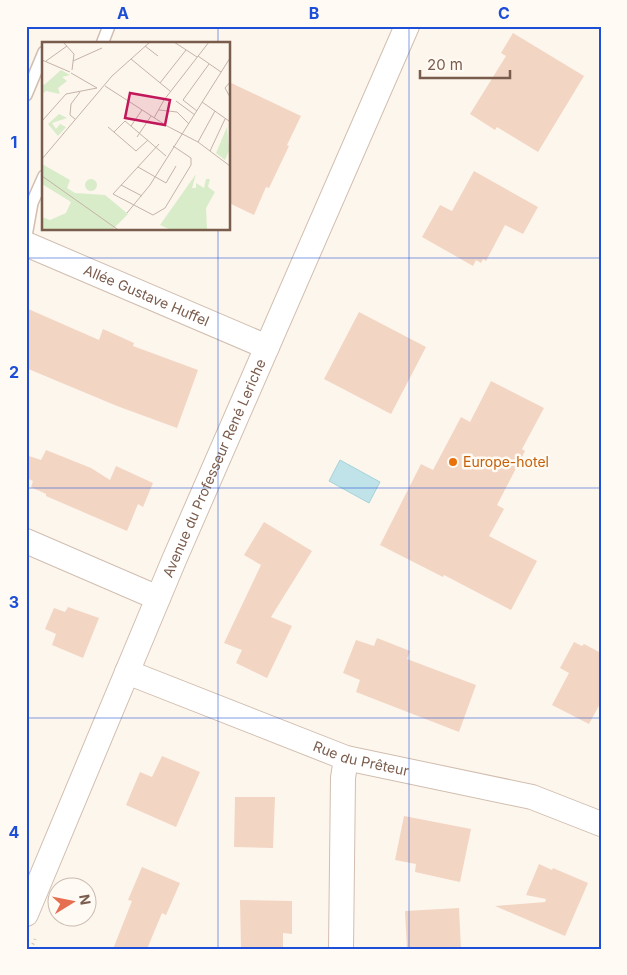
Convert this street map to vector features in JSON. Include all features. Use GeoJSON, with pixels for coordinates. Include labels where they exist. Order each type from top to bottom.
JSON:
{"type":"FeatureCollection","features":[{"type":"Feature","properties":{"kind":"street","name":"Avenue du Professeur René Leriche"},"geometry":{"type":"LineString","coordinates":[[26,914],[158,598],[407,26]]}},
{"type":"Feature","properties":{"kind":"street","name":"Allée Gustave Huffel"},"geometry":{"type":"LineString","coordinates":[[26,244],[267,347]]}},
{"type":"Feature","properties":{"kind":"street"},"geometry":{"type":"LineString","coordinates":[[26,541],[158,598]]}},
{"type":"Feature","properties":{"kind":"street","name":"Rue du Prêteur"},"geometry":{"type":"LineString","coordinates":[[127,672],[346,758],[532,797],[601,824]]}},
{"type":"Feature","properties":{"kind":"street"},"geometry":{"type":"LineString","coordinates":[[341,949],[343,778],[346,758]]}},
{"type":"Feature","properties":{"kind":"lane"},"geometry":{"type":"LineString","coordinates":[[103,42],[109,26]]}},
{"type":"Feature","properties":{"kind":"lane"},"geometry":{"type":"LineString","coordinates":[[26,95],[42,57]]}},
{"type":"Feature","properties":{"kind":"lane"},"geometry":{"type":"LineString","coordinates":[[26,236],[32,203],[42,180]]}},
{"type":"Feature","properties":{"kind":"water"},"geometry":{"type":"Polygon","coordinates":[[[340,460],[380,482],[369,503],[329,481],[340,460]]]}},
{"type":"Feature","properties":{"kind":"building"},"geometry":{"type":"Polygon","coordinates":[[[513,33],[584,76],[538,152],[497,127],[495,130],[470,114],[506,56],[501,53],[513,33]]]}},
{"type":"Feature","properties":{"kind":"building"},"geometry":{"type":"Polygon","coordinates":[[[230,82],[301,116],[287,145],[289,146],[269,188],[266,187],[254,215],[230,203],[230,82]]]}},
{"type":"Feature","properties":{"kind":"building"},"geometry":{"type":"Polygon","coordinates":[[[474,171],[538,207],[523,234],[505,225],[486,261],[483,259],[481,263],[476,260],[473,266],[422,237],[440,205],[452,211],[474,171]]]}},
{"type":"Feature","properties":{"kind":"building"},"geometry":{"type":"Polygon","coordinates":[[[26,308],[99,340],[103,329],[134,343],[133,346],[198,370],[177,428],[117,406],[26,368],[26,308]]]}},
{"type":"Feature","properties":{"kind":"building"},"geometry":{"type":"Polygon","coordinates":[[[359,312],[426,347],[391,414],[324,379],[359,312]]]}},
{"type":"Feature","properties":{"kind":"building"},"geometry":{"type":"Polygon","coordinates":[[[491,381],[544,408],[522,449],[525,451],[497,505],[504,509],[489,536],[537,561],[511,610],[444,575],[443,577],[380,545],[421,464],[433,470],[461,417],[470,422],[491,381]]]}},
{"type":"Feature","properties":{"kind":"building"},"geometry":{"type":"Polygon","coordinates":[[[46,450],[91,468],[110,480],[116,466],[153,483],[143,507],[138,504],[127,531],[46,496],[46,494],[31,487],[33,481],[26,478],[26,455],[41,460],[46,450]]]}},
{"type":"Feature","properties":{"kind":"building"},"geometry":{"type":"Polygon","coordinates":[[[264,522],[312,551],[271,617],[292,626],[267,678],[236,663],[242,650],[224,643],[261,565],[244,555],[264,522]]]}},
{"type":"Feature","properties":{"kind":"building"},"geometry":{"type":"Polygon","coordinates":[[[68,607],[99,618],[83,658],[52,645],[56,634],[45,629],[54,608],[65,612],[68,607]]]}},
{"type":"Feature","properties":{"kind":"building"},"geometry":{"type":"Polygon","coordinates":[[[377,638],[410,651],[407,659],[476,685],[459,732],[356,692],[360,680],[343,673],[356,640],[374,646],[377,638]]]}},
{"type":"Feature","properties":{"kind":"building"},"geometry":{"type":"Polygon","coordinates":[[[574,642],[582,646],[584,644],[601,653],[601,702],[589,724],[552,705],[569,673],[560,668],[574,642]]]}},
{"type":"Feature","properties":{"kind":"building"},"geometry":{"type":"Polygon","coordinates":[[[162,756],[200,772],[176,827],[126,805],[140,772],[152,777],[162,756]]]}},
{"type":"Feature","properties":{"kind":"building"},"geometry":{"type":"Polygon","coordinates":[[[235,797],[275,797],[273,848],[234,847],[235,797]]]}},
{"type":"Feature","properties":{"kind":"building"},"geometry":{"type":"Polygon","coordinates":[[[404,816],[471,829],[460,882],[415,872],[416,864],[395,860],[404,816]]]}},
{"type":"Feature","properties":{"kind":"building"},"geometry":{"type":"Polygon","coordinates":[[[539,864],[588,883],[565,936],[495,906],[545,902],[546,899],[526,895],[539,864]]]}},
{"type":"Feature","properties":{"kind":"building"},"geometry":{"type":"Polygon","coordinates":[[[142,867],[180,883],[166,915],[162,913],[147,949],[113,949],[132,901],[128,900],[142,867]]]}},
{"type":"Feature","properties":{"kind":"building"},"geometry":{"type":"Polygon","coordinates":[[[240,900],[292,901],[292,934],[283,933],[283,949],[241,949],[240,900]]]}},
{"type":"Feature","properties":{"kind":"building"},"geometry":{"type":"Polygon","coordinates":[[[459,908],[461,949],[407,949],[405,911],[459,908]]]}},
{"type":"Feature","properties":{"kind":"place","name":"Europe-hotel"},"geometry":{"type":"Point","coordinates":[453,462]}}]}
